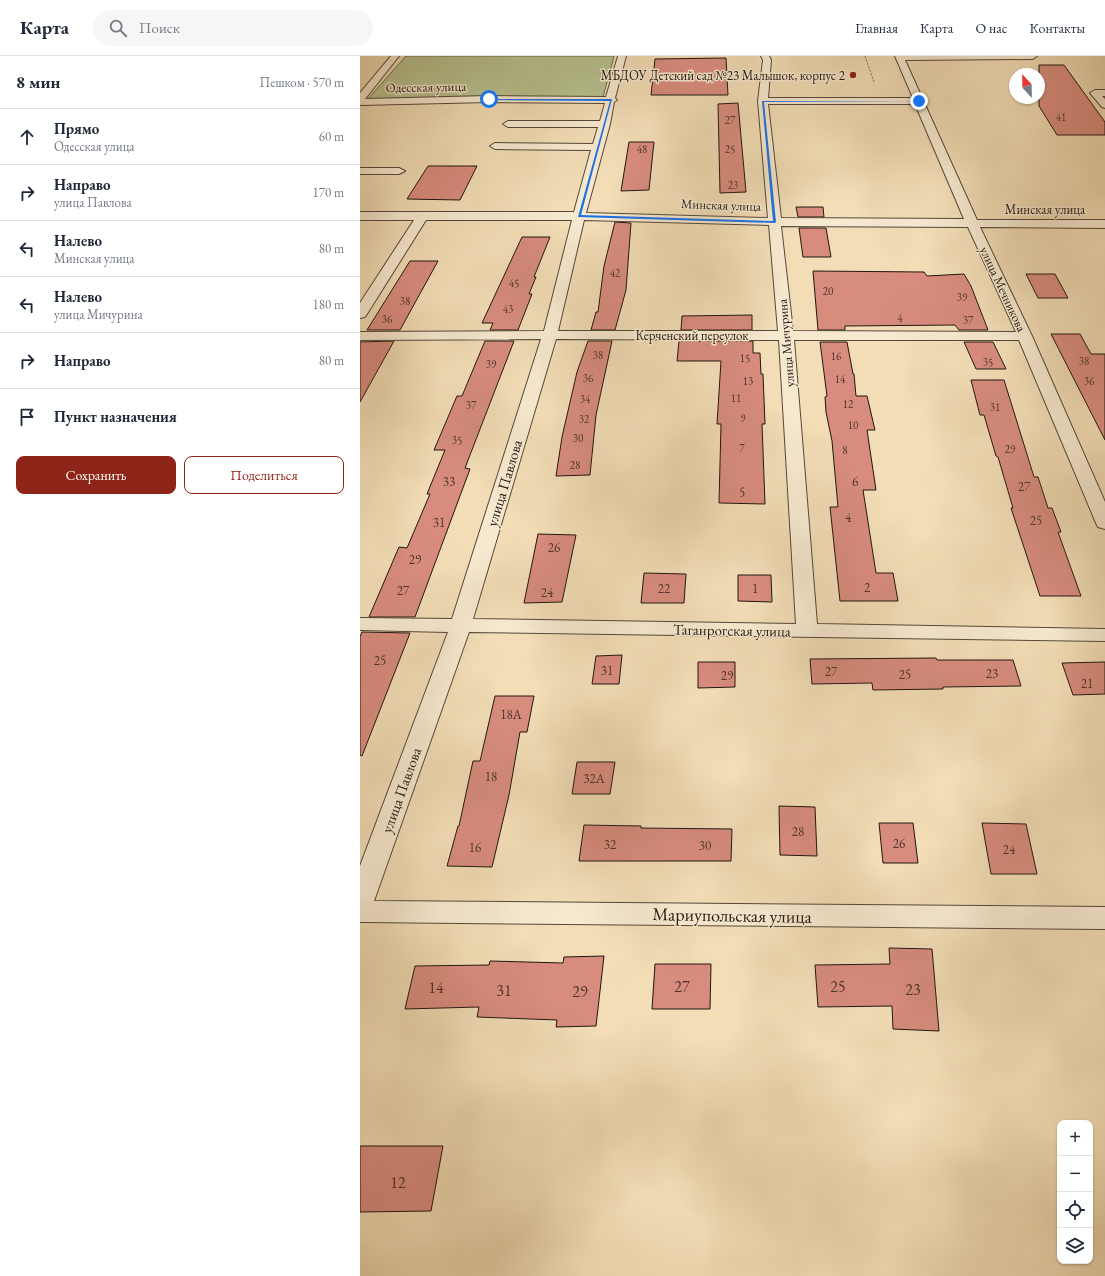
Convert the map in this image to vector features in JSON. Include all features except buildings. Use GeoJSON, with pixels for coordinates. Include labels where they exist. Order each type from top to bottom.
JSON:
{"type":"FeatureCollection","features":[{"type":"Feature","properties":{"kind":"street"},"geometry":{"type":"LineString","coordinates":[[360,101],[395,56]]}},
{"type":"Feature","properties":{"kind":"street","name":"улица Павлова"},"geometry":{"type":"LineString","coordinates":[[360,902],[461,624],[550,335],[579,216],[612,100],[622,56]]}},
{"type":"Feature","properties":{"kind":"street","name":"улица Мичурина"},"geometry":{"type":"LineString","coordinates":[[764,56],[767,60],[763,101],[786,335],[807,631]]}},
{"type":"Feature","properties":{"kind":"street"},"geometry":{"type":"LineString","coordinates":[[900,56],[1033,56]]}},
{"type":"Feature","properties":{"kind":"street","name":"улица Мечникова"},"geometry":{"type":"LineString","coordinates":[[900,56],[972,223],[1025,336],[1105,523]]}},
{"type":"Feature","properties":{"kind":"street"},"geometry":{"type":"LineString","coordinates":[[1105,93],[1095,93],[1105,105]]}},
{"type":"Feature","properties":{"kind":"street","name":"Одесская улица"},"geometry":{"type":"LineString","coordinates":[[360,101],[496,99],[612,100]]}},
{"type":"Feature","properties":{"kind":"street"},"geometry":{"type":"LineString","coordinates":[[763,101],[919,101]]}},
{"type":"Feature","properties":{"kind":"street"},"geometry":{"type":"LineString","coordinates":[[508,124],[605,124]]}},
{"type":"Feature","properties":{"kind":"street"},"geometry":{"type":"LineString","coordinates":[[495,146],[598,147]]}},
{"type":"Feature","properties":{"kind":"street"},"geometry":{"type":"LineString","coordinates":[[360,171],[400,171]]}},
{"type":"Feature","properties":{"kind":"street","name":"Минская улица"},"geometry":{"type":"LineString","coordinates":[[360,216],[579,216],[775,222],[1105,224]]}},
{"type":"Feature","properties":{"kind":"street"},"geometry":{"type":"LineString","coordinates":[[360,314],[422,217]]}},
{"type":"Feature","properties":{"kind":"street","name":"Керченский переулок"},"geometry":{"type":"LineString","coordinates":[[360,336],[1025,336]]}},
{"type":"Feature","properties":{"kind":"street","name":"Таганрогская улица"},"geometry":{"type":"LineString","coordinates":[[360,624],[461,624],[1105,635]]}},
{"type":"Feature","properties":{"kind":"street","name":"Мариупольская улица"},"geometry":{"type":"LineString","coordinates":[[360,911],[1105,918]]}},
{"type":"Feature","properties":{"kind":"path"},"geometry":{"type":"LineString","coordinates":[[864,56],[876,87]]}},
{"type":"Feature","properties":{"kind":"green space"},"geometry":{"type":"Polygon","coordinates":[[[406,56],[614,56],[603,97],[367,100],[406,56]]]}},
{"type":"Feature","properties":{"kind":"place","name":"МБДОУ Детский сад №23 Малышок, корпус 2"},"geometry":{"type":"Point","coordinates":[853,75]}},
{"type":"Feature","properties":{"kind":"route"},"geometry":{"type":"LineString","coordinates":[[489,99],[612,100],[579,216],[775,222],[763,101],[919,101]]}}]}
